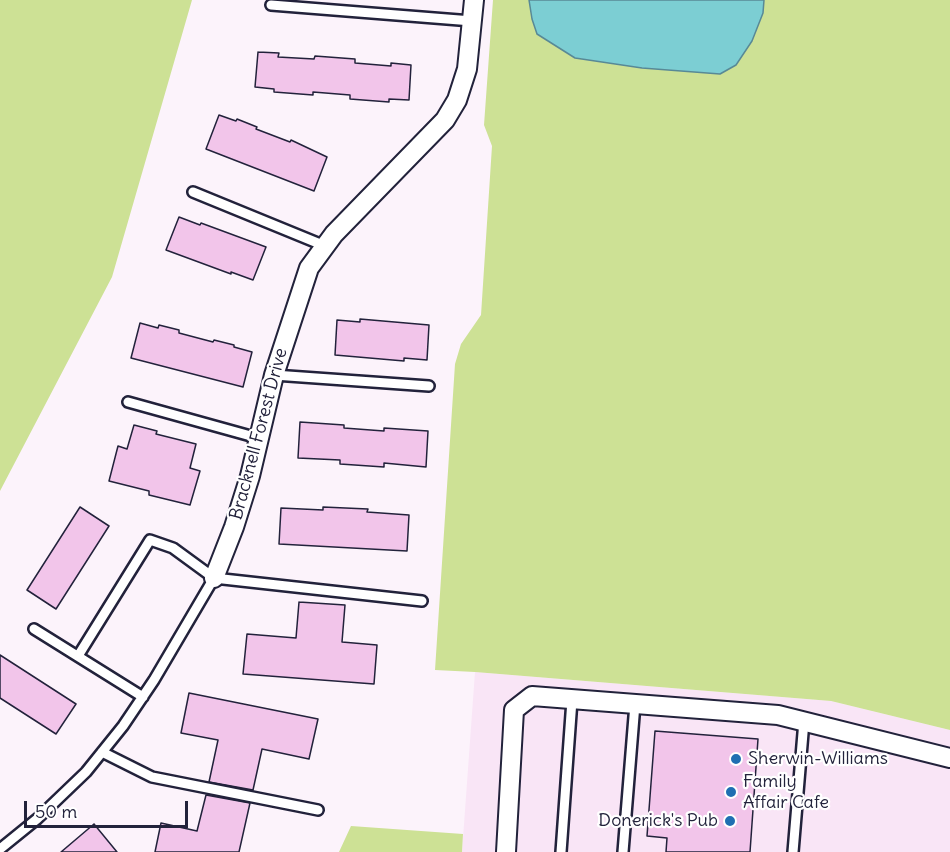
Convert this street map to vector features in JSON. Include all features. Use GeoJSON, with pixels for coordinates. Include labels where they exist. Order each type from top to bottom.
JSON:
{"type":"FeatureCollection","features":[{"type":"Feature","properties":{"kind":"street","name":"Bracknell Forest Drive"},"geometry":{"type":"LineString","coordinates":[[214,578],[250,476],[274,375],[309,268],[325,246],[446,120],[458,100],[463,85],[469,53],[474,0]]}},
{"type":"Feature","properties":{"kind":"street"},"geometry":{"type":"LineString","coordinates":[[506,852],[514,710],[532,696],[778,715],[950,758]]}},
{"type":"Feature","properties":{"kind":"lane"},"geometry":{"type":"LineString","coordinates":[[271,5],[472,21]]}},
{"type":"Feature","properties":{"kind":"lane"},"geometry":{"type":"LineString","coordinates":[[192,192],[325,246]]}},
{"type":"Feature","properties":{"kind":"lane"},"geometry":{"type":"LineString","coordinates":[[274,375],[429,386]]}},
{"type":"Feature","properties":{"kind":"lane"},"geometry":{"type":"LineString","coordinates":[[128,402],[258,438]]}},
{"type":"Feature","properties":{"kind":"lane"},"geometry":{"type":"LineString","coordinates":[[78,656],[150,540],[173,548],[214,578],[422,601]]}},
{"type":"Feature","properties":{"kind":"lane","name":"Bracknell Forest Drive"},"geometry":{"type":"LineString","coordinates":[[0,849],[45,811],[86,772],[102,752],[143,697],[214,578]]}},
{"type":"Feature","properties":{"kind":"lane"},"geometry":{"type":"LineString","coordinates":[[34,629],[143,697]]}},
{"type":"Feature","properties":{"kind":"lane"},"geometry":{"type":"LineString","coordinates":[[561,852],[572,699]]}},
{"type":"Feature","properties":{"kind":"lane"},"geometry":{"type":"LineString","coordinates":[[623,852],[635,704]]}},
{"type":"Feature","properties":{"kind":"lane"},"geometry":{"type":"LineString","coordinates":[[793,852],[804,721]]}},
{"type":"Feature","properties":{"kind":"lane"},"geometry":{"type":"LineString","coordinates":[[102,752],[152,777],[318,810]]}},
{"type":"Feature","properties":{"kind":"shaded area"},"geometry":{"type":"Polygon","coordinates":[[[475,672],[831,701],[950,730],[950,852],[462,852],[475,672]]]}},
{"type":"Feature","properties":{"kind":"green space"},"geometry":{"type":"Polygon","coordinates":[[[0,0],[192,0],[112,277],[0,491],[0,0]]]}},
{"type":"Feature","properties":{"kind":"green space"},"geometry":{"type":"Polygon","coordinates":[[[493,0],[529,0],[575,58],[642,68],[720,74],[763,13],[764,0],[950,0],[950,730],[831,701],[435,670],[455,364],[461,344],[481,315],[492,146],[484,125],[493,0]]]}},
{"type":"Feature","properties":{"kind":"green space"},"geometry":{"type":"Polygon","coordinates":[[[351,826],[463,834],[462,852],[339,852],[351,826]]]}},
{"type":"Feature","properties":{"kind":"water"},"geometry":{"type":"Polygon","coordinates":[[[529,0],[764,0],[763,13],[752,41],[736,65],[720,74],[642,68],[575,58],[537,34],[529,0]]]}},
{"type":"Feature","properties":{"kind":"building"},"geometry":{"type":"Polygon","coordinates":[[[258,52],[279,53],[278,57],[314,59],[315,56],[355,59],[355,63],[411,65],[409,100],[389,99],[389,102],[350,99],[350,95],[274,92],[274,89],[255,87],[258,52]]]}},
{"type":"Feature","properties":{"kind":"building"},"geometry":{"type":"Polygon","coordinates":[[[219,115],[236,121],[237,119],[290,142],[291,140],[327,157],[314,191],[206,149],[219,115]]]}},
{"type":"Feature","properties":{"kind":"building"},"geometry":{"type":"Polygon","coordinates":[[[179,217],[266,247],[253,280],[166,250],[179,217]]]}},
{"type":"Feature","properties":{"kind":"building"},"geometry":{"type":"Polygon","coordinates":[[[360,319],[429,325],[427,360],[404,358],[404,361],[335,355],[337,320],[360,322],[360,319]]]}},
{"type":"Feature","properties":{"kind":"building"},"geometry":{"type":"Polygon","coordinates":[[[140,323],[179,330],[179,333],[234,345],[234,347],[252,352],[243,387],[131,358],[140,323]]]}},
{"type":"Feature","properties":{"kind":"building"},"geometry":{"type":"Polygon","coordinates":[[[300,422],[384,431],[384,428],[428,431],[426,467],[384,463],[384,467],[340,464],[340,460],[298,458],[300,422]]]}},
{"type":"Feature","properties":{"kind":"building"},"geometry":{"type":"Polygon","coordinates":[[[134,425],[157,431],[156,434],[196,444],[190,468],[200,471],[190,505],[149,495],[149,491],[109,481],[118,446],[127,449],[134,425]]]}},
{"type":"Feature","properties":{"kind":"building"},"geometry":{"type":"Polygon","coordinates":[[[80,507],[109,526],[56,609],[27,590],[80,507]]]}},
{"type":"Feature","properties":{"kind":"building"},"geometry":{"type":"Polygon","coordinates":[[[323,507],[368,509],[367,512],[409,515],[407,551],[279,544],[281,508],[323,510],[323,507]]]}},
{"type":"Feature","properties":{"kind":"building"},"geometry":{"type":"Polygon","coordinates":[[[299,602],[345,605],[342,642],[377,645],[374,684],[243,674],[247,634],[296,638],[299,602]]]}},
{"type":"Feature","properties":{"kind":"building"},"geometry":{"type":"Polygon","coordinates":[[[0,655],[76,704],[56,734],[0,698],[0,655]]]}},
{"type":"Feature","properties":{"kind":"building"},"geometry":{"type":"Polygon","coordinates":[[[189,693],[318,719],[309,759],[262,749],[253,790],[209,782],[218,740],[181,733],[189,693]]]}},
{"type":"Feature","properties":{"kind":"building"},"geometry":{"type":"Polygon","coordinates":[[[655,731],[758,739],[750,852],[666,852],[667,838],[647,836],[655,731]]]}},
{"type":"Feature","properties":{"kind":"building"},"geometry":{"type":"Polygon","coordinates":[[[206,795],[250,803],[239,852],[155,852],[161,823],[197,831],[206,795]]]}},
{"type":"Feature","properties":{"kind":"building"},"geometry":{"type":"Polygon","coordinates":[[[94,824],[117,852],[61,852],[94,824]]]}},
{"type":"Feature","properties":{"kind":"place","name":"Sherwin-Williams"},"geometry":{"type":"Point","coordinates":[736,759]}},
{"type":"Feature","properties":{"kind":"place","name":"Family Affair Cafe"},"geometry":{"type":"Point","coordinates":[731,792]}},
{"type":"Feature","properties":{"kind":"place","name":"Donerick's Pub"},"geometry":{"type":"Point","coordinates":[730,821]}}]}
